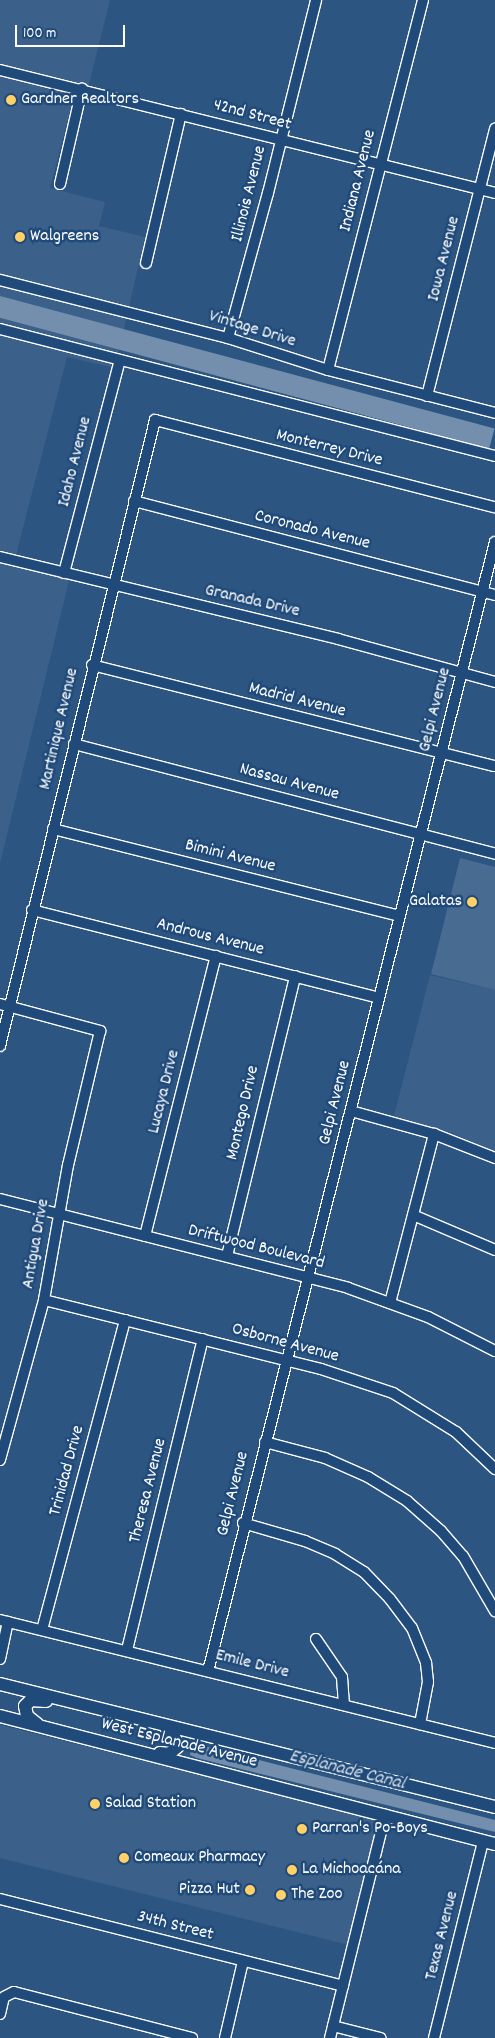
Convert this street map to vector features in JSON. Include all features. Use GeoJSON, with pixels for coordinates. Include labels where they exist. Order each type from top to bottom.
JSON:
{"type":"FeatureCollection","features":[{"type":"Feature","properties":{"kind":"main road","name":"West Esplanade Avenue"},"geometry":{"type":"LineString","coordinates":[[0,1684],[495,1808]]}},
{"type":"Feature","properties":{"kind":"main road"},"geometry":{"type":"LineString","coordinates":[[44,1727],[27,1716],[24,1709],[27,1702],[36,1699],[102,1714],[108,1711]]}},
{"type":"Feature","properties":{"kind":"main road","name":"West Esplanade Avenue"},"geometry":{"type":"LineString","coordinates":[[0,1716],[489,1842]]}},
{"type":"Feature","properties":{"kind":"main road"},"geometry":{"type":"LineString","coordinates":[[130,1749],[174,1752],[177,1741],[165,1726]]}},
{"type":"Feature","properties":{"kind":"street","name":"Illinois Avenue"},"geometry":{"type":"LineString","coordinates":[[228,338],[316,0]]}},
{"type":"Feature","properties":{"kind":"street","name":"Indiana Avenue"},"geometry":{"type":"LineString","coordinates":[[328,370],[423,0]]}},
{"type":"Feature","properties":{"kind":"street","name":"42nd Street"},"geometry":{"type":"LineString","coordinates":[[0,70],[495,194]]}},
{"type":"Feature","properties":{"kind":"street"},"geometry":{"type":"LineString","coordinates":[[60,184],[82,89]]}},
{"type":"Feature","properties":{"kind":"street"},"geometry":{"type":"LineString","coordinates":[[146,263],[181,114]]}},
{"type":"Feature","properties":{"kind":"street","name":"Iowa Avenue"},"geometry":{"type":"LineString","coordinates":[[427,396],[495,129]]}},
{"type":"Feature","properties":{"kind":"street","name":"Vintage Drive"},"geometry":{"type":"LineString","coordinates":[[0,280],[228,338],[328,370],[495,413]]}},
{"type":"Feature","properties":{"kind":"street"},"geometry":{"type":"LineString","coordinates":[[0,329],[495,456]]}},
{"type":"Feature","properties":{"kind":"street","name":"Idaho Avenue"},"geometry":{"type":"LineString","coordinates":[[64,573],[120,360]]}},
{"type":"Feature","properties":{"kind":"street","name":"Martinique Avenue"},"geometry":{"type":"LineString","coordinates":[[0,1046],[5,1005],[53,829],[92,665],[155,420]]}},
{"type":"Feature","properties":{"kind":"street","name":"Monterrey Drive"},"geometry":{"type":"LineString","coordinates":[[155,420],[495,507]]}},
{"type":"Feature","properties":{"kind":"street","name":"Coronado Avenue"},"geometry":{"type":"LineString","coordinates":[[134,501],[495,595]]}},
{"type":"Feature","properties":{"kind":"street","name":"Gelpi Avenue"},"geometry":{"type":"LineString","coordinates":[[208,1671],[495,542]]}},
{"type":"Feature","properties":{"kind":"street","name":"Granada Drive"},"geometry":{"type":"LineString","coordinates":[[0,557],[495,682]]}},
{"type":"Feature","properties":{"kind":"street","name":"Madrid Avenue"},"geometry":{"type":"LineString","coordinates":[[92,665],[495,766]]}},
{"type":"Feature","properties":{"kind":"street","name":"Nassau Avenue"},"geometry":{"type":"LineString","coordinates":[[74,744],[495,854]]}},
{"type":"Feature","properties":{"kind":"street","name":"Bimini Avenue"},"geometry":{"type":"LineString","coordinates":[[53,829],[399,916]]}},
{"type":"Feature","properties":{"kind":"street","name":"Androus Avenue"},"geometry":{"type":"LineString","coordinates":[[32,910],[379,998]]}},
{"type":"Feature","properties":{"kind":"street","name":"Lucaya Drive"},"geometry":{"type":"LineString","coordinates":[[145,1236],[216,956]]}},
{"type":"Feature","properties":{"kind":"street","name":"Montego Drive"},"geometry":{"type":"LineString","coordinates":[[227,1256],[295,976]]}},
{"type":"Feature","properties":{"kind":"street","name":"Antigua Drive"},"geometry":{"type":"LineString","coordinates":[[0,1460],[44,1300],[58,1215],[100,1031],[5,1005]]}},
{"type":"Feature","properties":{"kind":"street"},"geometry":{"type":"LineString","coordinates":[[351,1111],[434,1134],[495,1158]]}},
{"type":"Feature","properties":{"kind":"street"},"geometry":{"type":"LineString","coordinates":[[390,1303],[434,1134]]}},
{"type":"Feature","properties":{"kind":"street","name":"Driftwood Boulevard"},"geometry":{"type":"LineString","coordinates":[[0,1198],[58,1215],[308,1277],[428,1317],[495,1352]]}},
{"type":"Feature","properties":{"kind":"street"},"geometry":{"type":"LineString","coordinates":[[414,1215],[495,1250]]}},
{"type":"Feature","properties":{"kind":"street","name":"Osborne Avenue"},"geometry":{"type":"LineString","coordinates":[[44,1300],[286,1360],[393,1393],[456,1432],[495,1469]]}},
{"type":"Feature","properties":{"kind":"street","name":"Trinidad Drive"},"geometry":{"type":"LineString","coordinates":[[42,1630],[125,1320]]}},
{"type":"Feature","properties":{"kind":"street","name":"Theresa Avenue"},"geometry":{"type":"LineString","coordinates":[[127,1650],[203,1339]]}},
{"type":"Feature","properties":{"kind":"street"},"geometry":{"type":"LineString","coordinates":[[265,1442],[325,1458],[368,1477],[407,1501],[441,1531],[463,1556],[495,1611]]}},
{"type":"Feature","properties":{"kind":"street"},"geometry":{"type":"LineString","coordinates":[[244,1524],[305,1541],[335,1554],[364,1572],[390,1599],[412,1628],[426,1663],[428,1682],[420,1724]]}},
{"type":"Feature","properties":{"kind":"street"},"geometry":{"type":"LineString","coordinates":[[0,1659],[4,1621]]}},
{"type":"Feature","properties":{"kind":"street","name":"Emile Drive"},"geometry":{"type":"LineString","coordinates":[[4,1621],[127,1650],[495,1743]]}},
{"type":"Feature","properties":{"kind":"street"},"geometry":{"type":"LineString","coordinates":[[316,1640],[342,1676],[344,1705]]}},
{"type":"Feature","properties":{"kind":"street"},"geometry":{"type":"LineString","coordinates":[[330,2038],[385,1815]]}},
{"type":"Feature","properties":{"kind":"street","name":"Texas Avenue"},"geometry":{"type":"LineString","coordinates":[[434,2038],[489,1842]]}},
{"type":"Feature","properties":{"kind":"street","name":"34th Street"},"geometry":{"type":"LineString","coordinates":[[0,1899],[343,1986]]}},
{"type":"Feature","properties":{"kind":"street"},"geometry":{"type":"LineString","coordinates":[[224,2038],[243,1961]]}},
{"type":"Feature","properties":{"kind":"street"},"geometry":{"type":"LineString","coordinates":[[0,2014],[8,1993],[192,2038]]}},
{"type":"Feature","properties":{"kind":"street"},"geometry":{"type":"LineString","coordinates":[[333,2026],[380,2038]]}},
{"type":"Feature","properties":{"kind":"shaded area"},"geometry":{"type":"Polygon","coordinates":[[[0,0],[110,0],[88,88],[77,85],[50,188],[105,202],[99,226],[145,237],[115,368],[67,357],[16,555],[72,569],[0,863],[0,0]]]}},
{"type":"Feature","properties":{"kind":"shaded area"},"geometry":{"type":"Polygon","coordinates":[[[0,296],[495,429],[489,449],[0,318],[0,296]]]}},
{"type":"Feature","properties":{"kind":"shaded area","name":"Galatas"},"geometry":{"type":"Polygon","coordinates":[[[460,858],[495,867],[495,990],[431,974],[460,858]]]}},
{"type":"Feature","properties":{"kind":"shaded area"},"geometry":{"type":"Polygon","coordinates":[[[430,975],[495,990],[495,1152],[452,1133],[394,1116],[430,975]]]}},
{"type":"Feature","properties":{"kind":"shaded area"},"geometry":{"type":"Polygon","coordinates":[[[0,1725],[388,1822],[357,1947],[0,1858],[0,1725]]]}},
{"type":"Feature","properties":{"kind":"shaded area"},"geometry":{"type":"Polygon","coordinates":[[[192,1743],[495,1820],[495,1832],[197,1758],[190,1755],[192,1743]]]}},
{"type":"Feature","properties":{"kind":"place","name":"Gardner Realtors"},"geometry":{"type":"Point","coordinates":[11,100]}},
{"type":"Feature","properties":{"kind":"place","name":"Walgreens"},"geometry":{"type":"Point","coordinates":[20,237]}},
{"type":"Feature","properties":{"kind":"place","name":"Galatas"},"geometry":{"type":"Point","coordinates":[472,902]}},
{"type":"Feature","properties":{"kind":"place","name":"Salad Station"},"geometry":{"type":"Point","coordinates":[95,1804]}},
{"type":"Feature","properties":{"kind":"place","name":"Parran's Po-Boys"},"geometry":{"type":"Point","coordinates":[302,1829]}},
{"type":"Feature","properties":{"kind":"place","name":"Comeaux Pharmacy"},"geometry":{"type":"Point","coordinates":[124,1858]}},
{"type":"Feature","properties":{"kind":"place","name":"La Michoacána"},"geometry":{"type":"Point","coordinates":[292,1870]}},
{"type":"Feature","properties":{"kind":"place","name":"Pizza Hut"},"geometry":{"type":"Point","coordinates":[250,1890]}},
{"type":"Feature","properties":{"kind":"place","name":"The Zoo"},"geometry":{"type":"Point","coordinates":[281,1895]}},
{"type":"Feature","properties":{"kind":"water label","name":"Esplanade Canal"},"geometry":{"type":"Point","coordinates":[347,1771]}}]}
